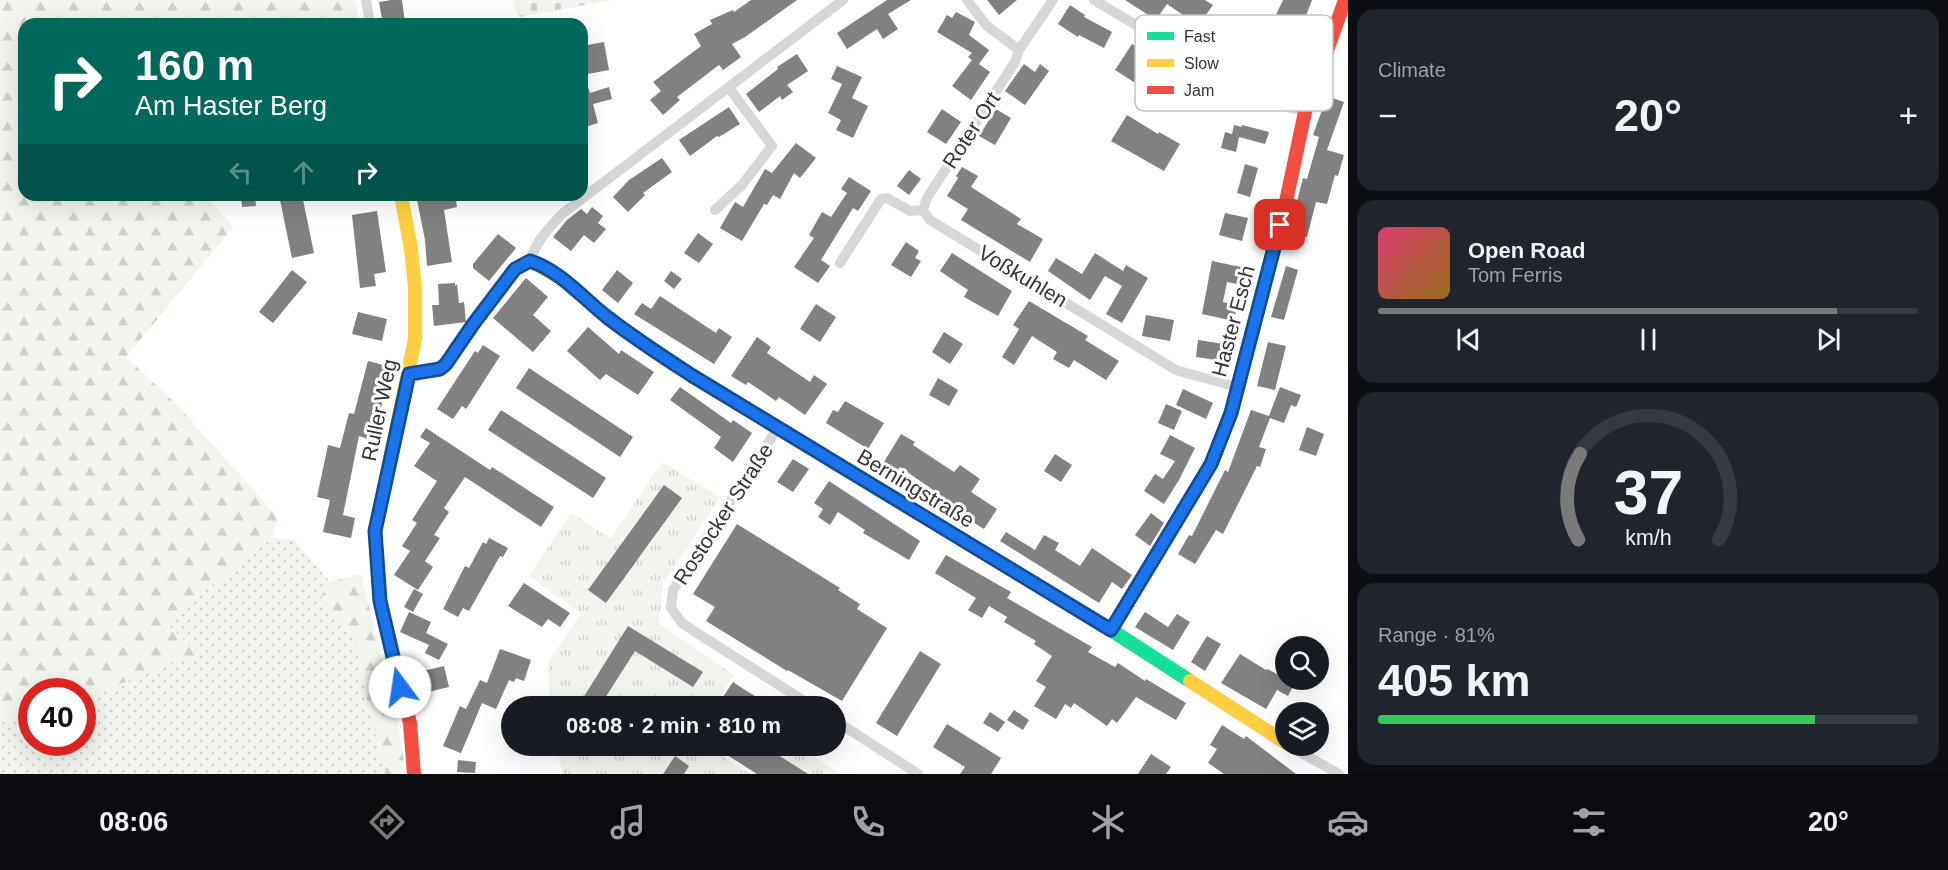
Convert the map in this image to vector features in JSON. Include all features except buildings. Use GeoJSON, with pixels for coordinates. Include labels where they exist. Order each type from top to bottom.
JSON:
{"type":"FeatureCollection","features":[{"type":"Feature","properties":{"kind":"street"},"geometry":{"type":"LineString","coordinates":[[366,0],[369,18]]}},
{"type":"Feature","properties":{"kind":"street"},"geometry":{"type":"LineString","coordinates":[[588,193],[843,0]]}},
{"type":"Feature","properties":{"kind":"street"},"geometry":{"type":"LineString","coordinates":[[967,0],[986,25],[1019,50]]}},
{"type":"Feature","properties":{"kind":"street","name":"Roter Ort"},"geometry":{"type":"LineString","coordinates":[[923,210],[927,198],[1015,62],[1019,50],[1053,0]]}},
{"type":"Feature","properties":{"kind":"street"},"geometry":{"type":"LineString","coordinates":[[1094,0],[1135,24]]}},
{"type":"Feature","properties":{"kind":"street","name":"Haster Esch"},"geometry":{"type":"LineString","coordinates":[[1333,34],[1345,0]]}},
{"type":"Feature","properties":{"kind":"street"},"geometry":{"type":"LineString","coordinates":[[715,210],[742,185],[772,146],[729,88]]}},
{"type":"Feature","properties":{"kind":"street","name":"Haster Esch"},"geometry":{"type":"LineString","coordinates":[[1111,630],[1211,464],[1231,413],[1285,205],[1305,112]]}},
{"type":"Feature","properties":{"kind":"street","name":"Voßkuhlen"},"geometry":{"type":"LineString","coordinates":[[840,263],[881,199],[886,198],[910,211],[923,210],[930,220],[1176,370],[1237,387]]}},
{"type":"Feature","properties":{"kind":"street","name":"Ruller Weg"},"geometry":{"type":"LineString","coordinates":[[402,201],[415,288],[416,339],[375,531],[380,601],[410,723],[414,774]]}},
{"type":"Feature","properties":{"kind":"street"},"geometry":{"type":"LineString","coordinates":[[409,374],[440,369],[446,364],[515,269],[530,261],[544,233],[562,213],[578,201]]}},
{"type":"Feature","properties":{"kind":"street","name":"Berningstraße"},"geometry":{"type":"LineString","coordinates":[[530,261],[544,265],[606,317],[642,343],[777,429],[1111,630],[1275,736]]}},
{"type":"Feature","properties":{"kind":"street","name":"Rostocker Straße"},"geometry":{"type":"LineString","coordinates":[[777,429],[673,590],[671,608],[682,623],[796,696]]}},
{"type":"Feature","properties":{"kind":"street"},"geometry":{"type":"LineString","coordinates":[[846,727],[918,774]]}},
{"type":"Feature","properties":{"kind":"street","name":"Berningstraße"},"geometry":{"type":"LineString","coordinates":[[1308,756],[1339,774]]}},
{"type":"Feature","properties":{"kind":"green space"},"geometry":{"type":"Polygon","coordinates":[[[0,0],[355,0],[359,18],[18,18],[18,201],[211,201],[233,227],[126,357],[176,404],[278,517],[272,538],[165,622],[199,654],[96,693],[96,678],[18,678],[18,717],[0,723],[0,0]]]}},
{"type":"Feature","properties":{"kind":"green space"},"geometry":{"type":"Polygon","coordinates":[[[513,0],[613,0],[518,17],[513,0]]]}},
{"type":"Feature","properties":{"kind":"green space"},"geometry":{"type":"Polygon","coordinates":[[[662,462],[720,497],[663,583],[659,624],[734,675],[720,696],[550,696],[548,662],[581,613],[529,576],[571,513],[611,539],[662,462]]]}},
{"type":"Feature","properties":{"kind":"green space"},"geometry":{"type":"Polygon","coordinates":[[[272,538],[293,539],[330,582],[322,596],[356,641],[385,774],[0,774],[0,723],[18,717],[18,756],[96,756],[96,693],[198,654],[164,623],[272,538]]]}},
{"type":"Feature","properties":{"kind":"green space"},"geometry":{"type":"Polygon","coordinates":[[[361,574],[396,714],[404,760],[401,774],[385,774],[356,641],[321,596],[330,582],[361,574]]]}},
{"type":"Feature","properties":{"kind":"green space"},"geometry":{"type":"Polygon","coordinates":[[[558,756],[722,756],[750,774],[563,774],[558,756]]]}},
{"type":"Feature","properties":{"kind":"green space"},"geometry":{"type":"Polygon","coordinates":[[[767,756],[812,756],[842,774],[755,774],[767,756]]]}},
{"type":"Feature","properties":{"kind":"traffic: fast"},"geometry":{"type":"LineString","coordinates":[[1111,630],[1211,464],[1231,413],[1287,197]]}},
{"type":"Feature","properties":{"kind":"traffic: fast"},"geometry":{"type":"LineString","coordinates":[[930,520],[1190,681]]}},
{"type":"Feature","properties":{"kind":"traffic: slow"},"geometry":{"type":"LineString","coordinates":[[397,670],[380,601],[375,531],[415,339],[415,288],[402,201]]}},
{"type":"Feature","properties":{"kind":"traffic: slow"},"geometry":{"type":"LineString","coordinates":[[530,261],[561,278],[617,325],[691,375],[930,520]]}},
{"type":"Feature","properties":{"kind":"traffic: slow"},"geometry":{"type":"LineString","coordinates":[[1190,681],[1275,736]]}},
{"type":"Feature","properties":{"kind":"traffic: jam"},"geometry":{"type":"LineString","coordinates":[[1333,34],[1345,0]]}},
{"type":"Feature","properties":{"kind":"traffic: jam"},"geometry":{"type":"LineString","coordinates":[[1287,197],[1305,111]]}},
{"type":"Feature","properties":{"kind":"traffic: jam"},"geometry":{"type":"LineString","coordinates":[[397,670],[410,723],[414,774]]}},
{"type":"Feature","properties":{"kind":"route"},"geometry":{"type":"LineString","coordinates":[[400,687],[380,601],[375,531],[409,374],[440,369],[446,364],[515,269],[530,261],[544,265],[606,317],[691,375],[1111,630],[1211,464],[1231,413],[1280,225]]}}]}
